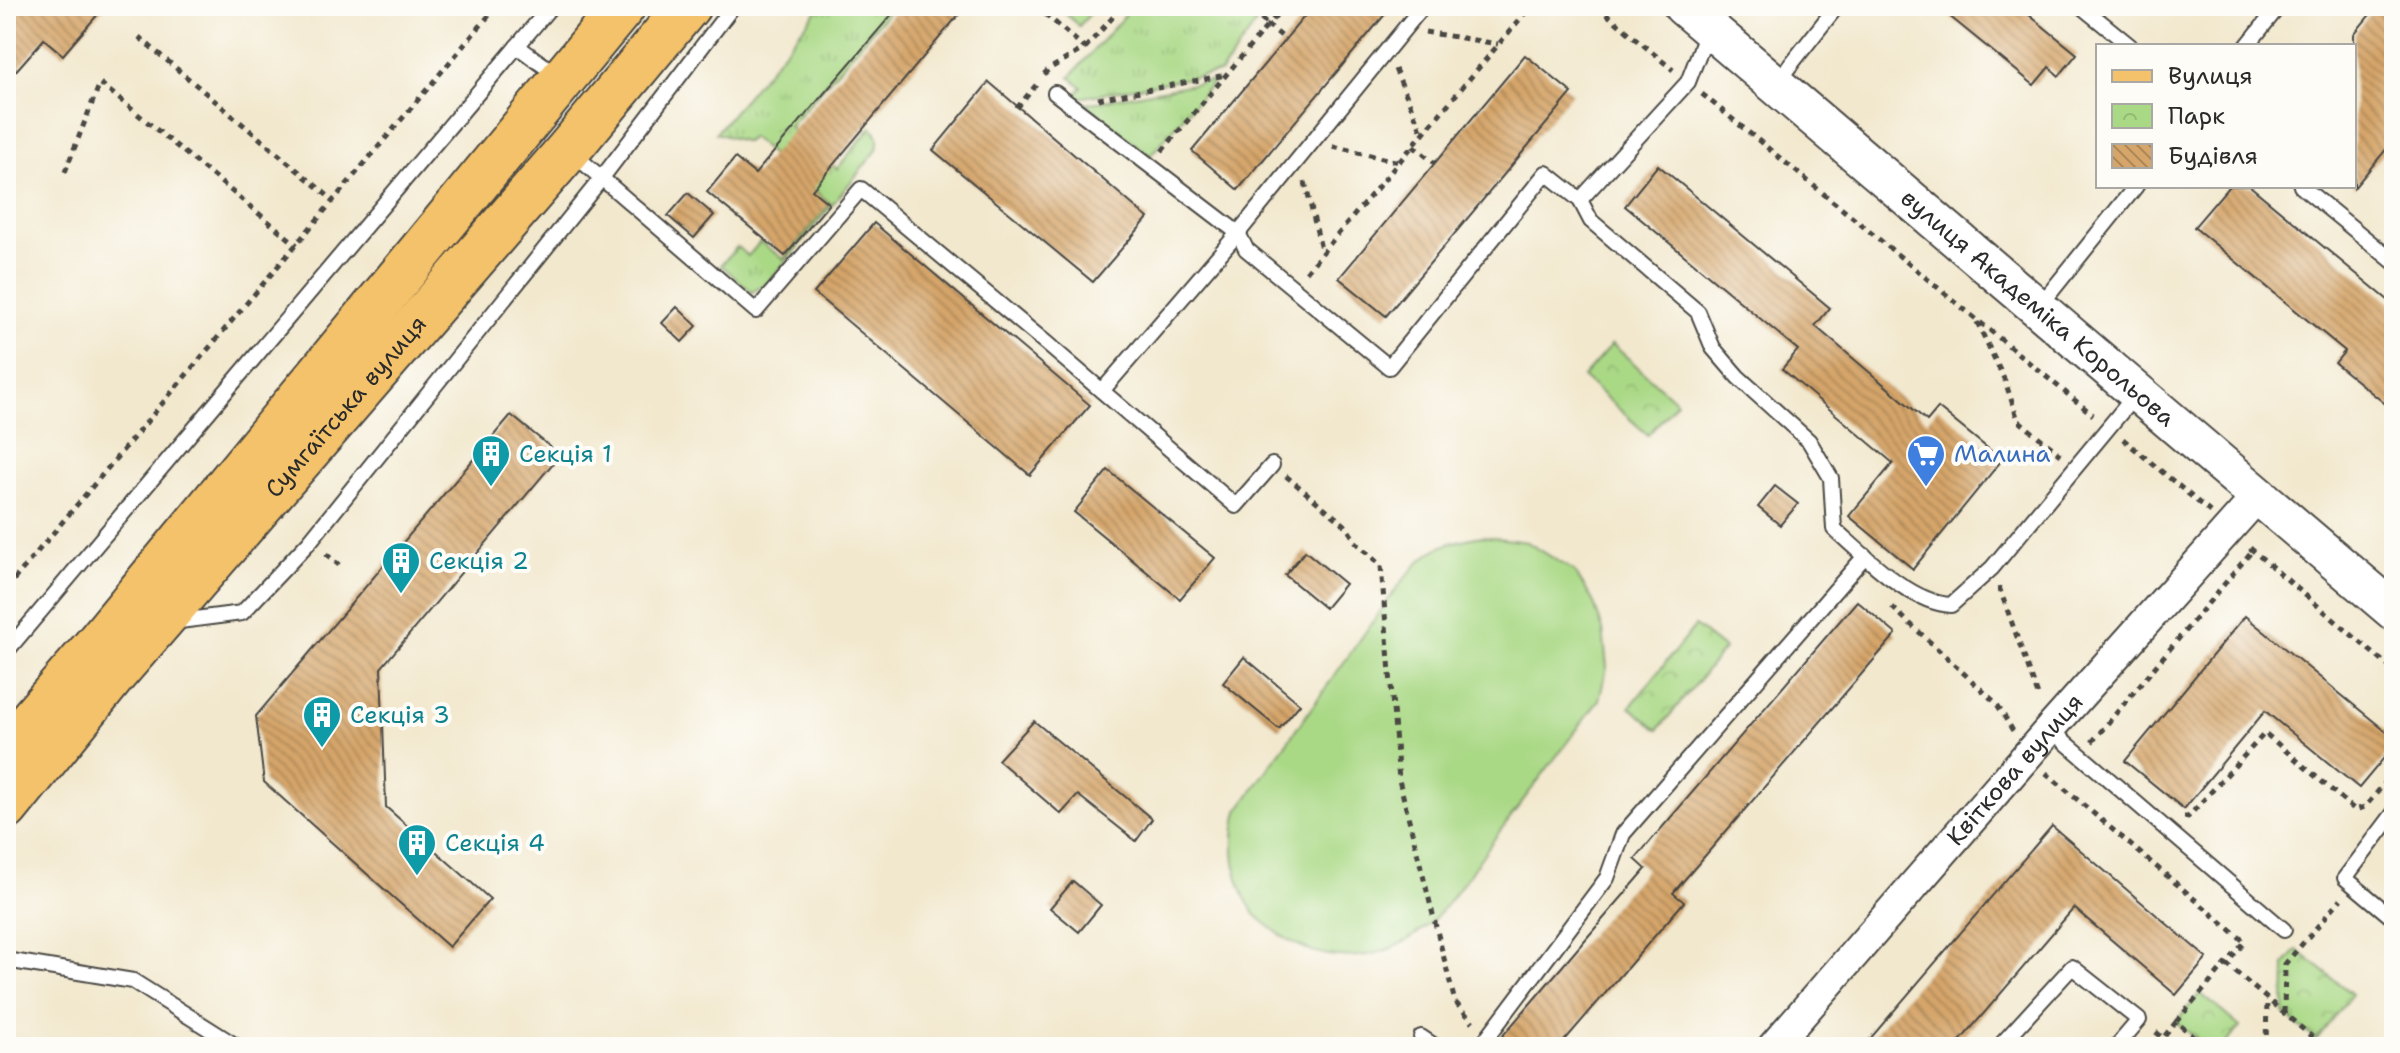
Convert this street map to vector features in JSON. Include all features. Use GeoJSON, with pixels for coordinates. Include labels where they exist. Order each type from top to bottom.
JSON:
{"type":"FeatureCollection","features":[{"type":"Feature","properties":{"kind":"main road","name":"Сумгаїтська вулиця"},"geometry":{"type":"LineString","coordinates":[[6,808],[26,745],[92,650],[623,6]]}},
{"type":"Feature","properties":{"kind":"main road","name":"Сумгаїтська вулиця"},"geometry":{"type":"LineString","coordinates":[[26,745],[158,623],[568,150],[688,6]]}},
{"type":"Feature","properties":{"kind":"street","name":"вулиця Академіка Корольова"},"geometry":{"type":"LineString","coordinates":[[1696,18],[2394,611]]}},
{"type":"Feature","properties":{"kind":"street","name":"Квіткова вулиця"},"geometry":{"type":"LineString","coordinates":[[1773,1047],[2259,495]]}},
{"type":"Feature","properties":{"kind":"lane"},"geometry":{"type":"LineString","coordinates":[[6,652],[551,6]]}},
{"type":"Feature","properties":{"kind":"lane"},"geometry":{"type":"LineString","coordinates":[[158,623],[242,613],[310,541],[601,179],[733,6]]}},
{"type":"Feature","properties":{"kind":"lane"},"geometry":{"type":"LineString","coordinates":[[1102,391],[1238,233],[1423,6]]}},
{"type":"Feature","properties":{"kind":"lane"},"geometry":{"type":"LineString","coordinates":[[1774,86],[1837,6]]}},
{"type":"Feature","properties":{"kind":"lane"},"geometry":{"type":"LineString","coordinates":[[2081,6],[2128,44]]}},
{"type":"Feature","properties":{"kind":"lane"},"geometry":{"type":"LineString","coordinates":[[2249,44],[2279,6]]}},
{"type":"Feature","properties":{"kind":"lane"},"geometry":{"type":"LineString","coordinates":[[1580,200],[1688,82],[1696,18]]}},
{"type":"Feature","properties":{"kind":"lane"},"geometry":{"type":"LineString","coordinates":[[517,46],[563,79]]}},
{"type":"Feature","properties":{"kind":"lane"},"geometry":{"type":"LineString","coordinates":[[1055,93],[1238,233],[1246,249],[1389,367],[1546,173],[1580,200],[1591,221],[1698,312],[1713,348],[1738,377],[1809,441],[1831,478],[1834,529],[1921,599],[1935,604],[1951,605],[1992,568],[2138,392]]}},
{"type":"Feature","properties":{"kind":"lane"},"geometry":{"type":"LineString","coordinates":[[568,150],[756,311],[861,189],[1236,506],[1272,465]]}},
{"type":"Feature","properties":{"kind":"lane"},"geometry":{"type":"LineString","coordinates":[[2038,309],[2134,188]]}},
{"type":"Feature","properties":{"kind":"lane"},"geometry":{"type":"LineString","coordinates":[[2303,188],[2394,262]]}},
{"type":"Feature","properties":{"kind":"lane"},"geometry":{"type":"LineString","coordinates":[[1483,1043],[1607,878],[1623,834],[1865,556]]}},
{"type":"Feature","properties":{"kind":"lane"},"geometry":{"type":"LineString","coordinates":[[2050,729],[2284,930]]}},
{"type":"Feature","properties":{"kind":"lane"},"geometry":{"type":"LineString","coordinates":[[2394,813],[2345,878],[2394,919]]}},
{"type":"Feature","properties":{"kind":"lane"},"geometry":{"type":"LineString","coordinates":[[6,960],[133,981],[236,1046]]}},
{"type":"Feature","properties":{"kind":"lane"},"geometry":{"type":"LineString","coordinates":[[1999,1047],[2072,967],[2139,1020],[2116,1047]]}},
{"type":"Feature","properties":{"kind":"lane"},"geometry":{"type":"LineString","coordinates":[[1421,1037],[1436,1047]]}},
{"type":"Feature","properties":{"kind":"path"},"geometry":{"type":"LineString","coordinates":[[6,589],[497,6]]}},
{"type":"Feature","properties":{"kind":"path"},"geometry":{"type":"LineString","coordinates":[[1036,6],[1085,48]]}},
{"type":"Feature","properties":{"kind":"path"},"geometry":{"type":"LineString","coordinates":[[1017,108],[1049,69],[1085,48],[1123,6]]}},
{"type":"Feature","properties":{"kind":"path"},"geometry":{"type":"LineString","coordinates":[[1245,6],[1285,39]]}},
{"type":"Feature","properties":{"kind":"path"},"geometry":{"type":"LineString","coordinates":[[1149,166],[1284,6]]}},
{"type":"Feature","properties":{"kind":"path"},"geometry":{"type":"LineString","coordinates":[[1293,288],[1531,6]]}},
{"type":"Feature","properties":{"kind":"path"},"geometry":{"type":"LineString","coordinates":[[1597,6],[2108,427],[2394,671]]}},
{"type":"Feature","properties":{"kind":"path"},"geometry":{"type":"LineString","coordinates":[[1404,29],[1499,44]]}},
{"type":"Feature","properties":{"kind":"path"},"geometry":{"type":"LineString","coordinates":[[139,37],[334,201]]}},
{"type":"Feature","properties":{"kind":"path"},"geometry":{"type":"LineString","coordinates":[[1387,51],[1423,134]]}},
{"type":"Feature","properties":{"kind":"path"},"geometry":{"type":"LineString","coordinates":[[1069,104],[1226,75]]}},
{"type":"Feature","properties":{"kind":"path"},"geometry":{"type":"LineString","coordinates":[[65,172],[100,83],[297,245]]}},
{"type":"Feature","properties":{"kind":"path"},"geometry":{"type":"LineString","coordinates":[[1313,142],[1399,162]]}},
{"type":"Feature","properties":{"kind":"path"},"geometry":{"type":"LineString","coordinates":[[1413,146],[1435,163]]}},
{"type":"Feature","properties":{"kind":"path"},"geometry":{"type":"LineString","coordinates":[[1299,158],[1322,253]]}},
{"type":"Feature","properties":{"kind":"path"},"geometry":{"type":"LineString","coordinates":[[1975,317],[2005,381],[2018,420],[2076,467]]}},
{"type":"Feature","properties":{"kind":"path"},"geometry":{"type":"LineString","coordinates":[[1272,465],[1345,525],[1356,542],[1381,566],[1399,780],[1455,1002],[1483,1043]]}},
{"type":"Feature","properties":{"kind":"path"},"geometry":{"type":"LineString","coordinates":[[2089,745],[2252,551]]}},
{"type":"Feature","properties":{"kind":"path"},"geometry":{"type":"LineString","coordinates":[[1992,568],[2050,729]]}},
{"type":"Feature","properties":{"kind":"path"},"geometry":{"type":"LineString","coordinates":[[1900,583],[1885,601],[1997,704],[2028,757],[2245,942],[2163,1038],[2139,1020]]}},
{"type":"Feature","properties":{"kind":"path"},"geometry":{"type":"LineString","coordinates":[[2173,816],[2188,817],[2265,733],[2355,810],[2365,807],[2394,772]]}},
{"type":"Feature","properties":{"kind":"path"},"geometry":{"type":"LineString","coordinates":[[2284,1013],[2285,964],[2353,885]]}},
{"type":"Feature","properties":{"kind":"path"},"geometry":{"type":"LineString","coordinates":[[2226,964],[2324,1047]]}},
{"type":"Feature","properties":{"kind":"path"},"geometry":{"type":"LineString","coordinates":[[2266,1047],[2267,998]]}},
{"type":"Feature","properties":{"kind":"path"},"geometry":{"type":"LineString","coordinates":[[2176,1022],[2207,1047]]}},
{"type":"Feature","properties":{"kind":"green space"},"geometry":{"type":"Polygon","coordinates":[[[821,6],[893,6],[789,127],[837,169],[871,127],[878,137],[877,150],[768,283],[752,292],[721,265],[737,247],[748,256],[760,242],[784,259],[830,203],[751,137],[746,142],[716,133],[821,6]]]}},
{"type":"Feature","properties":{"kind":"green space"},"geometry":{"type":"Polygon","coordinates":[[[1057,6],[1097,6],[1079,26],[1057,6]]]}},
{"type":"Feature","properties":{"kind":"green space"},"geometry":{"type":"Polygon","coordinates":[[[1133,6],[1234,6],[1256,24],[1221,72],[1079,98],[1076,94],[1082,87],[1070,77],[1133,6]]]}},
{"type":"Feature","properties":{"kind":"green space"},"geometry":{"type":"Polygon","coordinates":[[[1215,80],[1150,156],[1086,104],[1215,80]]]}},
{"type":"Feature","properties":{"kind":"green space"},"geometry":{"type":"Polygon","coordinates":[[[1612,344],[1677,402],[1648,435],[1583,377],[1612,344]]]}},
{"type":"Feature","properties":{"kind":"green space"},"geometry":{"type":"Polygon","coordinates":[[[1482,536],[1527,542],[1574,571],[1593,601],[1603,630],[1607,667],[1599,700],[1460,888],[1416,935],[1396,946],[1354,956],[1332,955],[1290,941],[1256,915],[1241,887],[1234,849],[1238,811],[1414,568],[1440,547],[1482,536]]]}},
{"type":"Feature","properties":{"kind":"green space"},"geometry":{"type":"Polygon","coordinates":[[[1695,626],[1724,649],[1658,730],[1630,707],[1695,626]]]}},
{"type":"Feature","properties":{"kind":"green space"},"geometry":{"type":"Polygon","coordinates":[[[2297,950],[2352,994],[2316,1040],[2284,1013],[2285,964],[2297,950]]]}},
{"type":"Feature","properties":{"kind":"green space"},"geometry":{"type":"Polygon","coordinates":[[[2200,993],[2240,1027],[2223,1047],[2207,1047],[2176,1022],[2200,993]]]}},
{"type":"Feature","properties":{"kind":"building"},"geometry":{"type":"Polygon","coordinates":[[[6,6],[105,6],[63,55],[44,39],[6,82],[6,6]]]}},
{"type":"Feature","properties":{"kind":"building"},"geometry":{"type":"Polygon","coordinates":[[[899,6],[966,6],[812,190],[829,204],[785,256],[707,192],[735,158],[755,174],[899,6]]]}},
{"type":"Feature","properties":{"kind":"building"},"geometry":{"type":"Polygon","coordinates":[[[1313,6],[1392,6],[1238,190],[1192,151],[1313,6]]]}},
{"type":"Feature","properties":{"kind":"building"},"geometry":{"type":"Polygon","coordinates":[[[1937,6],[2018,6],[2077,54],[2059,76],[2049,67],[2034,85],[1937,6]]]}},
{"type":"Feature","properties":{"kind":"building"},"geometry":{"type":"Polygon","coordinates":[[[2377,6],[2394,6],[2394,140],[2356,186],[2356,44],[2354,34],[2377,6]]]}},
{"type":"Feature","properties":{"kind":"building"},"geometry":{"type":"Polygon","coordinates":[[[1525,55],[1572,93],[1386,316],[1339,278],[1525,55]]]}},
{"type":"Feature","properties":{"kind":"building"},"geometry":{"type":"Polygon","coordinates":[[[989,82],[1148,218],[1093,282],[933,150],[989,82]]]}},
{"type":"Feature","properties":{"kind":"building"},"geometry":{"type":"Polygon","coordinates":[[[1658,165],[1830,308],[1815,326],[1927,421],[1938,408],[2002,460],[1913,569],[1849,516],[1893,463],[1782,369],[1798,350],[1625,206],[1658,165]]]}},
{"type":"Feature","properties":{"kind":"building"},"geometry":{"type":"Polygon","coordinates":[[[2227,188],[2252,188],[2394,305],[2394,411],[2335,363],[2345,351],[2194,227],[2227,188]]]}},
{"type":"Feature","properties":{"kind":"building"},"geometry":{"type":"Polygon","coordinates":[[[688,193],[714,215],[694,238],[668,216],[688,193]]]}},
{"type":"Feature","properties":{"kind":"building"},"geometry":{"type":"Polygon","coordinates":[[[874,223],[1090,405],[1030,475],[814,293],[874,223]]]}},
{"type":"Feature","properties":{"kind":"building"},"geometry":{"type":"Polygon","coordinates":[[[677,307],[697,326],[682,342],[662,323],[677,307]]]}},
{"type":"Feature","properties":{"kind":"building"},"geometry":{"type":"Polygon","coordinates":[[[511,415],[560,455],[381,668],[386,807],[490,899],[449,947],[264,782],[256,716],[511,415]]]}},
{"type":"Feature","properties":{"kind":"building"},"geometry":{"type":"Polygon","coordinates":[[[1108,470],[1215,558],[1180,599],[1074,512],[1108,470]]]}},
{"type":"Feature","properties":{"kind":"building"},"geometry":{"type":"Polygon","coordinates":[[[1775,486],[1798,504],[1780,525],[1758,507],[1775,486]]]}},
{"type":"Feature","properties":{"kind":"building"},"geometry":{"type":"Polygon","coordinates":[[[1305,551],[1345,584],[1325,608],[1285,575],[1305,551]]]}},
{"type":"Feature","properties":{"kind":"building"},"geometry":{"type":"Polygon","coordinates":[[[1857,601],[1896,634],[1673,893],[1684,902],[1559,1047],[1493,1047],[1646,869],[1635,859],[1857,601]]]}},
{"type":"Feature","properties":{"kind":"building"},"geometry":{"type":"Polygon","coordinates":[[[2245,616],[2394,738],[2394,746],[2359,788],[2265,711],[2184,809],[2125,761],[2245,616]]]}},
{"type":"Feature","properties":{"kind":"building"},"geometry":{"type":"Polygon","coordinates":[[[1244,657],[1300,704],[1279,729],[1223,683],[1244,657]]]}},
{"type":"Feature","properties":{"kind":"building"},"geometry":{"type":"Polygon","coordinates":[[[1034,721],[1152,819],[1136,841],[1078,795],[1061,814],[998,760],[1034,721]]]}},
{"type":"Feature","properties":{"kind":"building"},"geometry":{"type":"Polygon","coordinates":[[[2052,826],[2207,958],[2176,995],[2074,908],[1955,1047],[1863,1047],[2052,826]]]}},
{"type":"Feature","properties":{"kind":"building"},"geometry":{"type":"Polygon","coordinates":[[[1073,881],[1101,905],[1079,932],[1050,908],[1073,881]]]}},
{"type":"Feature","properties":{"kind":"place","name":"Секція 1"},"geometry":{"type":"Point","coordinates":[491,488]}},
{"type":"Feature","properties":{"kind":"place","name":"Малина"},"geometry":{"type":"Point","coordinates":[1926,488]}},
{"type":"Feature","properties":{"kind":"place","name":"Секція 2"},"geometry":{"type":"Point","coordinates":[401,595]}},
{"type":"Feature","properties":{"kind":"place","name":"Секція 3"},"geometry":{"type":"Point","coordinates":[322,749]}},
{"type":"Feature","properties":{"kind":"place","name":"Секція 4"},"geometry":{"type":"Point","coordinates":[417,877]}}]}
